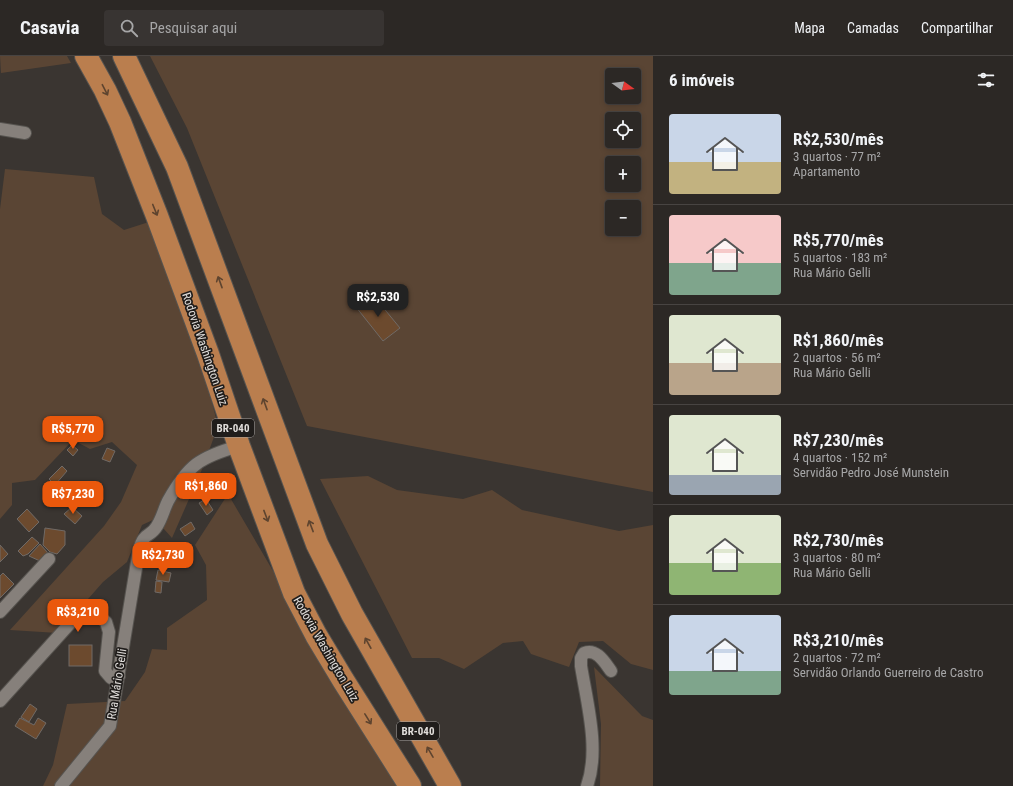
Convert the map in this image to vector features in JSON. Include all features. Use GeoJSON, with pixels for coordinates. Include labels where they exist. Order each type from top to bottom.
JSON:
{"type":"FeatureCollection","features":[{"type":"Feature","properties":{"kind":"highway","name":"Rodovia Washington Luiz"},"geometry":{"type":"LineString","coordinates":[[86,56],[105,90],[120,122],[157,216],[208,354],[239,446],[294,593],[339,674],[410,786]]}},
{"type":"Feature","properties":{"kind":"highway","name":"BR-040"},"geometry":{"type":"LineString","coordinates":[[124,56],[177,167],[318,544],[356,621],[450,786]]}},
{"type":"Feature","properties":{"kind":"street"},"geometry":{"type":"LineString","coordinates":[[0,129],[25,133]]}},
{"type":"Feature","properties":{"kind":"street","name":"Rua Mário Gelli"},"geometry":{"type":"LineString","coordinates":[[61,786],[110,726],[142,539],[155,529],[177,485],[193,466],[211,455],[239,446]]}},
{"type":"Feature","properties":{"kind":"street"},"geometry":{"type":"LineString","coordinates":[[0,612],[49,559]]}},
{"type":"Feature","properties":{"kind":"street"},"geometry":{"type":"LineString","coordinates":[[0,701],[79,615],[84,614],[96,616],[106,622],[108,632],[106,671],[111,678],[119,676]]}},
{"type":"Feature","properties":{"kind":"street"},"geometry":{"type":"LineString","coordinates":[[587,786],[592,764],[592,744],[581,658],[584,653],[593,652],[598,655],[611,671]]}},
{"type":"Feature","properties":{"kind":"shaded area"},"geometry":{"type":"Polygon","coordinates":[[[0,56],[67,56],[71,63],[1,73],[0,56]]]}},
{"type":"Feature","properties":{"kind":"shaded area"},"geometry":{"type":"Polygon","coordinates":[[[150,56],[653,56],[653,492],[307,426],[187,128],[150,56]]]}},
{"type":"Feature","properties":{"kind":"shaded area"},"geometry":{"type":"Polygon","coordinates":[[[5,169],[94,177],[102,214],[124,230],[152,221],[203,367],[218,426],[203,467],[172,538],[155,519],[142,525],[127,562],[103,582],[58,633],[10,630],[104,526],[121,502],[137,465],[112,442],[90,449],[73,440],[35,480],[12,483],[12,505],[0,519],[0,209],[5,169]]]}},
{"type":"Feature","properties":{"kind":"shaded area"},"geometry":{"type":"Polygon","coordinates":[[[368,476],[397,490],[463,499],[492,490],[522,510],[619,531],[653,525],[653,670],[631,664],[603,641],[579,642],[569,667],[531,654],[523,641],[503,643],[464,669],[439,658],[412,658],[320,479],[368,476]]]}},
{"type":"Feature","properties":{"kind":"shaded area"},"geometry":{"type":"Polygon","coordinates":[[[228,494],[399,786],[43,786],[53,765],[67,704],[125,701],[145,672],[152,649],[167,650],[167,628],[207,600],[206,565],[195,545],[228,494]]]}},
{"type":"Feature","properties":{"kind":"shaded area"},"geometry":{"type":"Polygon","coordinates":[[[594,667],[642,716],[653,720],[653,786],[600,786],[601,724],[594,667]]]}},
{"type":"Feature","properties":{"kind":"building"},"geometry":{"type":"Polygon","coordinates":[[[372,294],[400,328],[383,341],[356,307],[372,294]]]}},
{"type":"Feature","properties":{"kind":"building"},"geometry":{"type":"Polygon","coordinates":[[[72,445],[78,450],[73,456],[67,450],[72,445]]]}},
{"type":"Feature","properties":{"kind":"building"},"geometry":{"type":"Polygon","coordinates":[[[107,448],[115,451],[110,462],[102,459],[107,448]]]}},
{"type":"Feature","properties":{"kind":"building"},"geometry":{"type":"Polygon","coordinates":[[[62,466],[67,471],[55,485],[49,479],[62,466]]]}},
{"type":"Feature","properties":{"kind":"building"},"geometry":{"type":"Polygon","coordinates":[[[206,499],[213,510],[207,515],[199,503],[206,499]]]}},
{"type":"Feature","properties":{"kind":"building"},"geometry":{"type":"Polygon","coordinates":[[[72,507],[82,516],[75,524],[64,514],[72,507]]]}},
{"type":"Feature","properties":{"kind":"building"},"geometry":{"type":"Polygon","coordinates":[[[27,509],[39,522],[29,532],[17,519],[27,509]]]}},
{"type":"Feature","properties":{"kind":"building"},"geometry":{"type":"Polygon","coordinates":[[[191,522],[195,529],[185,536],[180,529],[191,522]]]}},
{"type":"Feature","properties":{"kind":"building"},"geometry":{"type":"Polygon","coordinates":[[[45,528],[65,531],[65,545],[57,554],[50,552],[43,545],[45,528]]]}},
{"type":"Feature","properties":{"kind":"building"},"geometry":{"type":"Polygon","coordinates":[[[32,537],[39,543],[28,554],[23,556],[18,551],[32,537]]]}},
{"type":"Feature","properties":{"kind":"building"},"geometry":{"type":"Polygon","coordinates":[[[40,544],[48,553],[40,561],[29,556],[40,544]]]}},
{"type":"Feature","properties":{"kind":"building"},"geometry":{"type":"Polygon","coordinates":[[[0,545],[8,554],[0,562],[0,545]]]}},
{"type":"Feature","properties":{"kind":"building"},"geometry":{"type":"Polygon","coordinates":[[[158,570],[171,573],[169,582],[156,580],[158,570]]]}},
{"type":"Feature","properties":{"kind":"building"},"geometry":{"type":"Polygon","coordinates":[[[3,573],[14,584],[0,598],[0,576],[3,573]]]}},
{"type":"Feature","properties":{"kind":"building"},"geometry":{"type":"Polygon","coordinates":[[[156,581],[162,582],[161,593],[155,592],[156,581]]]}},
{"type":"Feature","properties":{"kind":"building"},"geometry":{"type":"Polygon","coordinates":[[[69,645],[92,645],[92,666],[69,666],[69,645]]]}},
{"type":"Feature","properties":{"kind":"building"},"geometry":{"type":"Polygon","coordinates":[[[30,704],[37,709],[29,722],[21,717],[30,704]]]}},
{"type":"Feature","properties":{"kind":"building"},"geometry":{"type":"Polygon","coordinates":[[[20,718],[34,725],[38,718],[46,723],[36,739],[15,726],[20,718]]]}}]}
